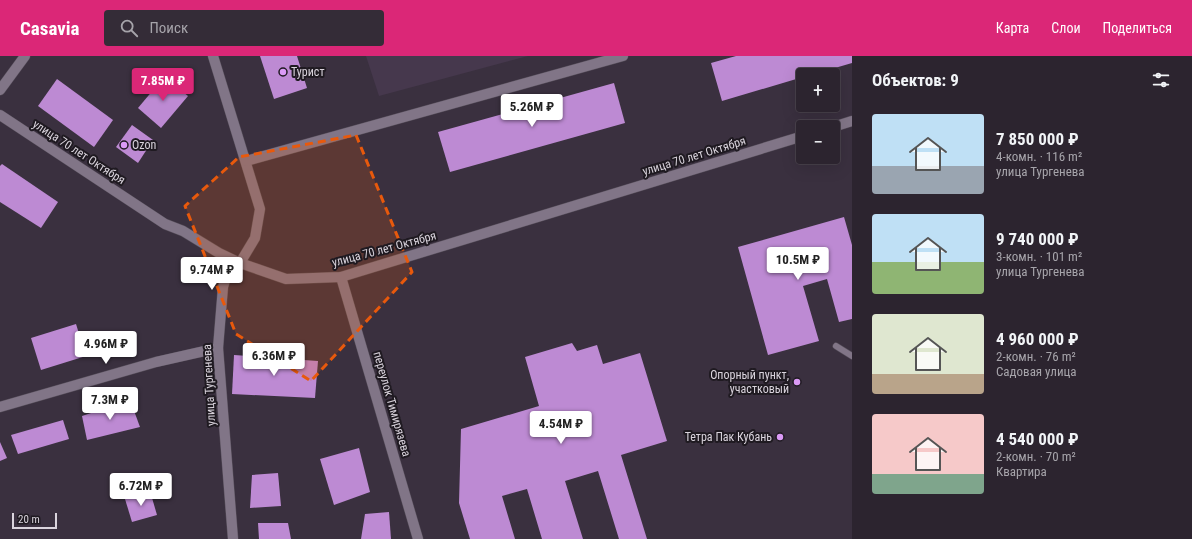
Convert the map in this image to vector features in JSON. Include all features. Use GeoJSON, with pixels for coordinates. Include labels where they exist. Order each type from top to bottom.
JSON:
{"type":"FeatureCollection","features":[{"type":"Feature","properties":{"kind":"street"},"geometry":{"type":"LineString","coordinates":[[0,90],[26,56]]}},
{"type":"Feature","properties":{"kind":"street","name":"улица Тургенева"},"geometry":{"type":"LineString","coordinates":[[213,56],[260,209],[256,238],[240,263],[227,274],[223,286],[218,348],[233,539]]}},
{"type":"Feature","properties":{"kind":"street"},"geometry":{"type":"LineString","coordinates":[[246,161],[622,56]]}},
{"type":"Feature","properties":{"kind":"street","name":"улица 70 лет Октября"},"geometry":{"type":"LineString","coordinates":[[0,115],[165,224],[183,231],[219,253],[240,263],[286,279],[341,277],[796,138]]}},
{"type":"Feature","properties":{"kind":"street"},"geometry":{"type":"LineString","coordinates":[[840,125],[852,121]]}},
{"type":"Feature","properties":{"kind":"street","name":"переулок Тимирязева"},"geometry":{"type":"LineString","coordinates":[[341,277],[418,539]]}},
{"type":"Feature","properties":{"kind":"street"},"geometry":{"type":"LineString","coordinates":[[0,407],[156,362],[218,348]]}},
{"type":"Feature","properties":{"kind":"lane"},"geometry":{"type":"LineString","coordinates":[[836,346],[852,356]]}},
{"type":"Feature","properties":{"kind":"highlighted area"},"geometry":{"type":"Polygon","coordinates":[[[356,135],[412,272],[311,381],[236,334],[185,206],[239,157],[356,135]]]}},
{"type":"Feature","properties":{"kind":"shaded area"},"geometry":{"type":"Polygon","coordinates":[[[366,56],[528,56],[379,96],[366,56]]]}},
{"type":"Feature","properties":{"kind":"building","name":"Турист"},"geometry":{"type":"Polygon","coordinates":[[[260,56],[297,56],[307,88],[274,99],[260,56]]]}},
{"type":"Feature","properties":{"kind":"building"},"geometry":{"type":"Polygon","coordinates":[[[736,56],[852,56],[852,63],[835,68],[796,68],[796,79],[722,101],[711,63],[736,56]]]}},
{"type":"Feature","properties":{"kind":"building"},"geometry":{"type":"Polygon","coordinates":[[[164,77],[188,96],[161,128],[138,108],[164,77]]]}},
{"type":"Feature","properties":{"kind":"building"},"geometry":{"type":"Polygon","coordinates":[[[57,79],[113,120],[94,147],[38,106],[57,79]]]}},
{"type":"Feature","properties":{"kind":"building"},"geometry":{"type":"Polygon","coordinates":[[[614,83],[625,123],[450,172],[438,132],[614,83]]]}},
{"type":"Feature","properties":{"kind":"building"},"geometry":{"type":"Polygon","coordinates":[[[132,125],[153,140],[138,163],[116,147],[132,125]]]}},
{"type":"Feature","properties":{"kind":"building"},"geometry":{"type":"Polygon","coordinates":[[[2,164],[58,202],[41,228],[0,202],[0,166],[2,164]]]}},
{"type":"Feature","properties":{"kind":"building"},"geometry":{"type":"Polygon","coordinates":[[[844,217],[852,245],[852,319],[839,322],[827,279],[803,286],[819,341],[768,355],[738,247],[844,217]]]}},
{"type":"Feature","properties":{"kind":"building"},"geometry":{"type":"Polygon","coordinates":[[[76,324],[86,356],[41,370],[31,338],[76,324]]]}},
{"type":"Feature","properties":{"kind":"building"},"geometry":{"type":"Polygon","coordinates":[[[572,343],[577,351],[597,345],[603,364],[640,353],[667,441],[621,455],[647,539],[619,539],[598,471],[565,481],[583,539],[542,539],[527,489],[502,496],[515,539],[470,539],[459,503],[461,429],[539,406],[525,357],[572,343]]]}},
{"type":"Feature","properties":{"kind":"building"},"geometry":{"type":"Polygon","coordinates":[[[234,355],[318,361],[315,398],[232,394],[234,355]]]}},
{"type":"Feature","properties":{"kind":"building"},"geometry":{"type":"Polygon","coordinates":[[[130,400],[140,427],[87,440],[82,416],[130,400]]]}},
{"type":"Feature","properties":{"kind":"building"},"geometry":{"type":"Polygon","coordinates":[[[63,420],[69,439],[18,454],[11,435],[63,420]]]}},
{"type":"Feature","properties":{"kind":"building"},"geometry":{"type":"Polygon","coordinates":[[[0,442],[7,458],[0,461],[0,442]]]}},
{"type":"Feature","properties":{"kind":"building"},"geometry":{"type":"Polygon","coordinates":[[[359,448],[370,492],[334,505],[320,459],[359,448]]]}},
{"type":"Feature","properties":{"kind":"building"},"geometry":{"type":"Polygon","coordinates":[[[278,473],[281,506],[250,508],[252,475],[278,473]]]}},
{"type":"Feature","properties":{"kind":"building"},"geometry":{"type":"Polygon","coordinates":[[[150,491],[157,515],[132,522],[125,499],[150,491]]]}},
{"type":"Feature","properties":{"kind":"building"},"geometry":{"type":"Polygon","coordinates":[[[389,512],[391,539],[361,539],[365,514],[389,512]]]}},
{"type":"Feature","properties":{"kind":"building"},"geometry":{"type":"Polygon","coordinates":[[[258,523],[288,523],[291,539],[259,539],[258,523]]]}},
{"type":"Feature","properties":{"kind":"place","name":"Турист"},"geometry":{"type":"Point","coordinates":[283,72]}},
{"type":"Feature","properties":{"kind":"place","name":"Ozon"},"geometry":{"type":"Point","coordinates":[124,145]}},
{"type":"Feature","properties":{"kind":"place","name":"Опорный пункт, участковый"},"geometry":{"type":"Point","coordinates":[797,382]}},
{"type":"Feature","properties":{"kind":"place","name":"Тетра Пак Кубань"},"geometry":{"type":"Point","coordinates":[780,437]}}]}
